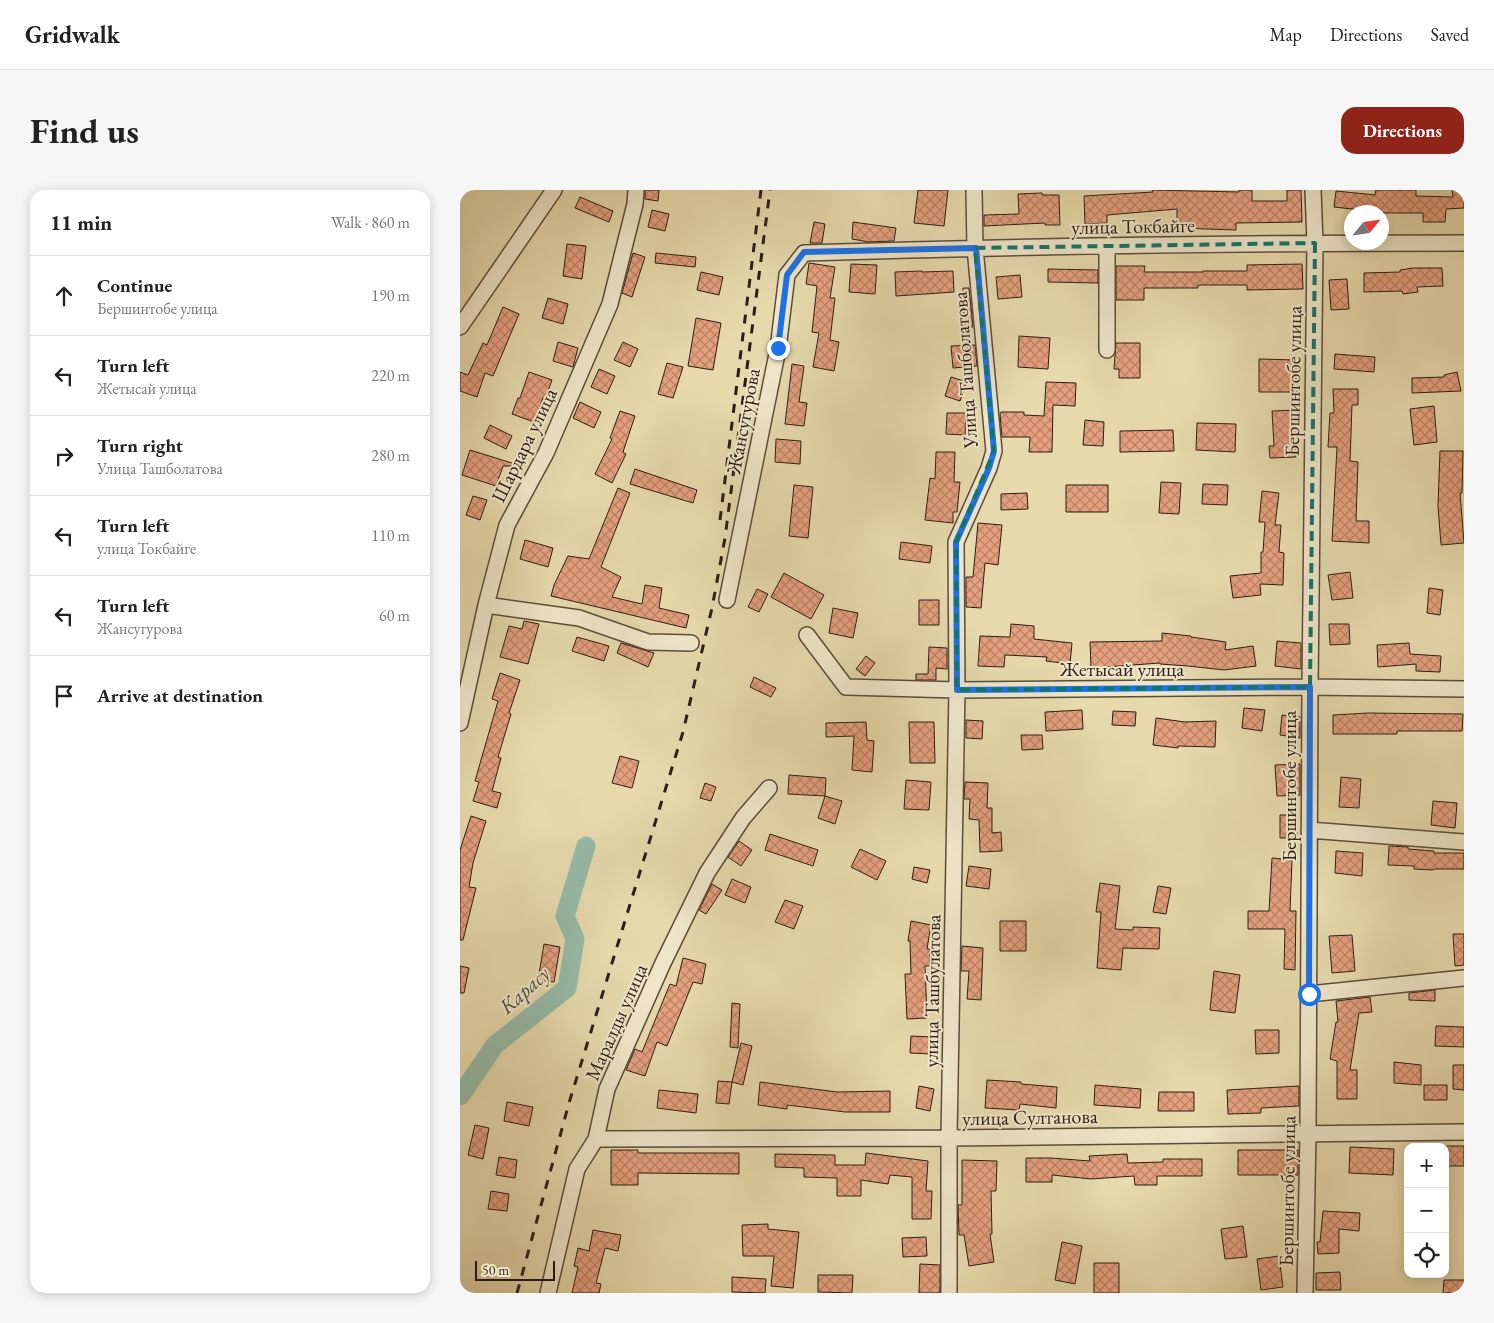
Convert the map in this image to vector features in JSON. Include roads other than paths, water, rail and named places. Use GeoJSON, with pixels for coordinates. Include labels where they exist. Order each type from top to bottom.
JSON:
{"type":"FeatureCollection","features":[{"type":"Feature","properties":{"kind":"street"},"geometry":{"type":"LineString","coordinates":[[460,327],[554,190]]}},
{"type":"Feature","properties":{"kind":"street","name":"Шардара улица"},"geometry":{"type":"LineString","coordinates":[[460,723],[486,605],[507,526],[546,453],[610,304],[635,204],[636,190]]}},
{"type":"Feature","properties":{"kind":"street","name":"Улица Ташболатова"},"geometry":{"type":"LineString","coordinates":[[957,690],[956,542],[989,468],[994,451],[976,248],[974,190]]}},
{"type":"Feature","properties":{"kind":"street","name":"Бершинтобе улица"},"geometry":{"type":"LineString","coordinates":[[1306,1293],[1315,243],[1313,190]]}},
{"type":"Feature","properties":{"kind":"street","name":"улица Токбайге"},"geometry":{"type":"LineString","coordinates":[[804,252],[1315,243],[1464,243]]}},
{"type":"Feature","properties":{"kind":"street"},"geometry":{"type":"LineString","coordinates":[[1107,247],[1107,350]]}},
{"type":"Feature","properties":{"kind":"street","name":"Жансугурова"},"geometry":{"type":"LineString","coordinates":[[727,600],[778,348],[787,275],[804,252]]}},
{"type":"Feature","properties":{"kind":"street"},"geometry":{"type":"LineString","coordinates":[[486,605],[579,618],[648,642],[691,643]]}},
{"type":"Feature","properties":{"kind":"street","name":"Жетысай улица"},"geometry":{"type":"LineString","coordinates":[[807,635],[846,688],[957,690],[1310,687],[1464,689]]}},
{"type":"Feature","properties":{"kind":"street","name":"улица Ташбулатова"},"geometry":{"type":"LineString","coordinates":[[949,1293],[949,1138],[957,690]]}},
{"type":"Feature","properties":{"kind":"street","name":"Маралды улица"},"geometry":{"type":"LineString","coordinates":[[548,1293],[577,1169],[596,1139],[607,1089],[707,873],[743,818],[769,788]]}},
{"type":"Feature","properties":{"kind":"street"},"geometry":{"type":"LineString","coordinates":[[1309,830],[1464,842]]}},
{"type":"Feature","properties":{"kind":"street"},"geometry":{"type":"LineString","coordinates":[[1309,994],[1464,978]]}},
{"type":"Feature","properties":{"kind":"street","name":"улица Султанова"},"geometry":{"type":"LineString","coordinates":[[596,1139],[949,1138],[1464,1132]]}},
{"type":"Feature","properties":{"kind":"waterway","name":"Карасу"},"geometry":{"type":"LineString","coordinates":[[460,1096],[495,1045],[567,988],[575,939],[565,916],[586,846]]}},
{"type":"Feature","properties":{"kind":"railway"},"geometry":{"type":"LineString","coordinates":[[720,520],[761,190]]}},
{"type":"Feature","properties":{"kind":"railway"},"geometry":{"type":"LineString","coordinates":[[517,1293],[569,1103],[683,732],[712,608],[725,538],[770,190]]}}]}
